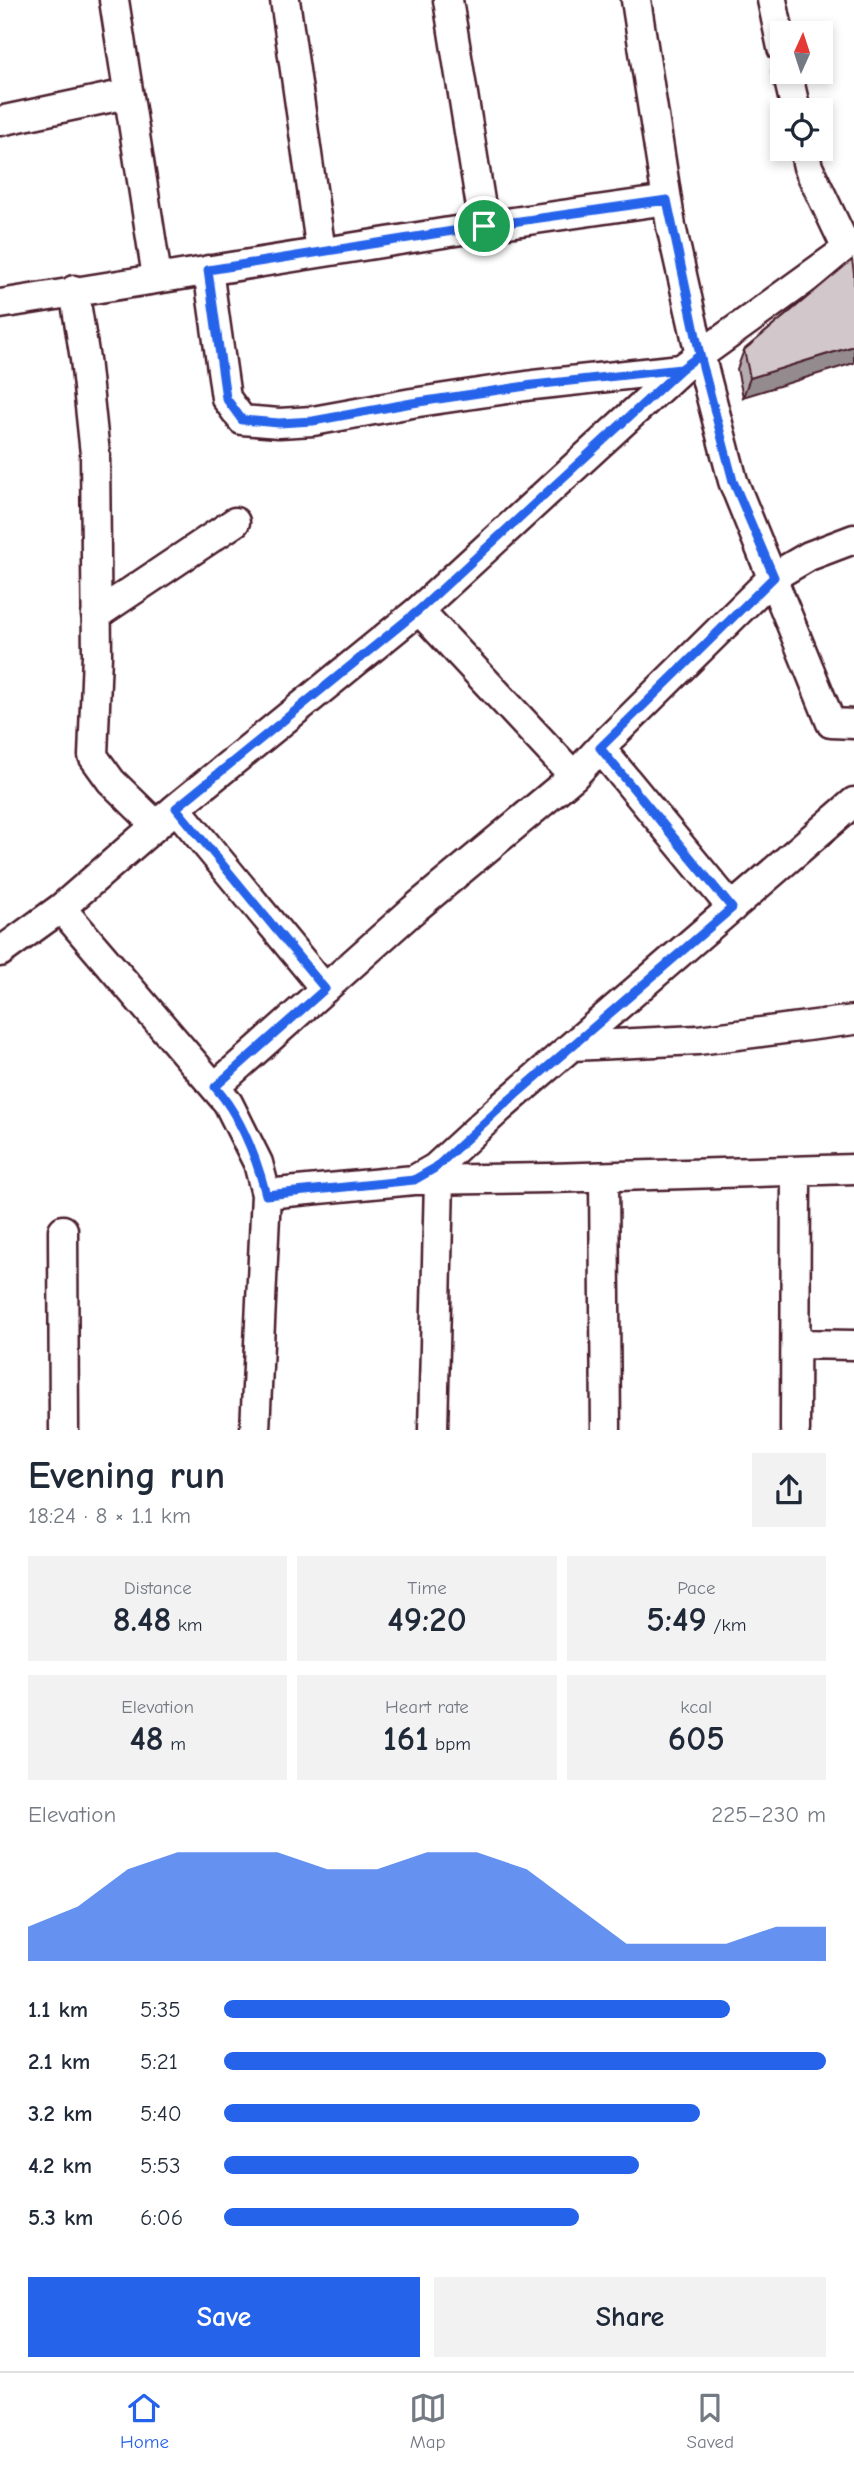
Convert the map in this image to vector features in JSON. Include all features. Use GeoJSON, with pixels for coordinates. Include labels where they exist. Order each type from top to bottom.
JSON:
{"type":"FeatureCollection","features":[{"type":"Feature","properties":{"kind":"street"},"geometry":{"type":"LineString","coordinates":[[114,0],[157,277]]}},
{"type":"Feature","properties":{"kind":"street"},"geometry":{"type":"LineString","coordinates":[[285,0],[321,252]]}},
{"type":"Feature","properties":{"kind":"street"},"geometry":{"type":"LineString","coordinates":[[448,0],[484,226]]}},
{"type":"Feature","properties":{"kind":"street"},"geometry":{"type":"LineString","coordinates":[[636,0],[690,362],[733,481],[831,723],[854,724]]}},
{"type":"Feature","properties":{"kind":"street"},"geometry":{"type":"LineString","coordinates":[[772,0],[776,21]]}},
{"type":"Feature","properties":{"kind":"street"},"geometry":{"type":"LineString","coordinates":[[0,121],[127,94]]}},
{"type":"Feature","properties":{"kind":"street"},"geometry":{"type":"LineString","coordinates":[[807,161],[850,246],[854,292]]}},
{"type":"Feature","properties":{"kind":"street"},"geometry":{"type":"LineString","coordinates":[[0,304],[484,226],[667,200]]}},
{"type":"Feature","properties":{"kind":"street"},"geometry":{"type":"LineString","coordinates":[[0,952],[61,908],[166,817],[419,610],[690,362],[850,246]]}},
{"type":"Feature","properties":{"kind":"street"},"geometry":{"type":"LineString","coordinates":[[208,270],[226,398],[242,420],[279,423],[313,421],[412,403],[690,362]]}},
{"type":"Feature","properties":{"kind":"street"},"geometry":{"type":"LineString","coordinates":[[74,290],[85,359],[95,454],[96,717],[93,756],[111,781],[166,817],[325,989]]}},
{"type":"Feature","properties":{"kind":"street"},"geometry":{"type":"LineString","coordinates":[[96,615],[235,522]]}},
{"type":"Feature","properties":{"kind":"street"},"geometry":{"type":"LineString","coordinates":[[215,1087],[413,910],[574,776],[774,577],[809,556],[854,539]]}},
{"type":"Feature","properties":{"kind":"street"},"geometry":{"type":"LineString","coordinates":[[419,610],[574,776]]}},
{"type":"Feature","properties":{"kind":"street"},"geometry":{"type":"LineString","coordinates":[[600,748],[732,908]]}},
{"type":"Feature","properties":{"kind":"street"},"geometry":{"type":"LineString","coordinates":[[433,1430],[426,1180],[435,1168],[572,1046],[854,802]]}},
{"type":"Feature","properties":{"kind":"street"},"geometry":{"type":"LineString","coordinates":[[61,908],[229,1103],[258,1163],[266,1195],[255,1430]]}},
{"type":"Feature","properties":{"kind":"street"},"geometry":{"type":"LineString","coordinates":[[572,1046],[698,1040],[854,1020]]}},
{"type":"Feature","properties":{"kind":"street"},"geometry":{"type":"LineString","coordinates":[[266,1195],[426,1180],[854,1169]]}},
{"type":"Feature","properties":{"kind":"street"},"geometry":{"type":"LineString","coordinates":[[796,1171],[796,1430]]}},
{"type":"Feature","properties":{"kind":"street"},"geometry":{"type":"LineString","coordinates":[[604,1177],[606,1430]]}},
{"type":"Feature","properties":{"kind":"street"},"geometry":{"type":"LineString","coordinates":[[63,1230],[64,1430]]}},
{"type":"Feature","properties":{"kind":"street"},"geometry":{"type":"LineString","coordinates":[[796,1344],[854,1345]]}},
{"type":"Feature","properties":{"kind":"building"},"geometry":{"type":"Polygon","coordinates":[[[852,260],[854,346],[750,378],[744,350],[852,260]]]}},
{"type":"Feature","properties":{"kind":"route"},"geometry":{"type":"LineString","coordinates":[[484,226],[208,270],[226,398],[242,420],[279,423],[313,421],[533,385],[681,369],[700,355],[733,481],[774,577],[600,748],[732,908],[500,1108],[435,1168],[414,1180],[266,1195],[258,1163],[229,1103],[215,1087],[325,989],[176,808],[419,610],[681,369],[700,355],[667,200],[484,226]]}}]}
